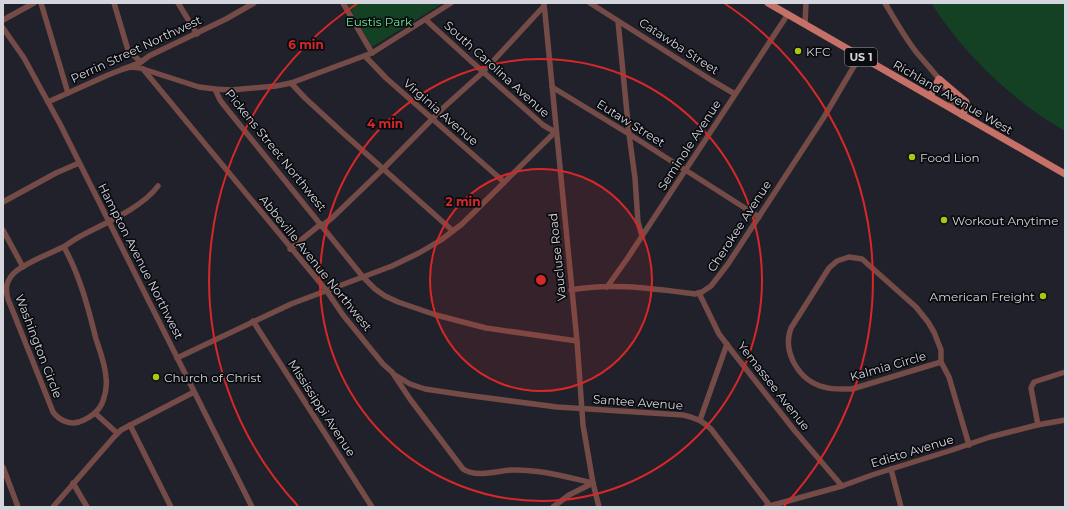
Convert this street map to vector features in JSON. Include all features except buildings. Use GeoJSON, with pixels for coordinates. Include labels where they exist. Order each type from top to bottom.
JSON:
{"type":"FeatureCollection","features":[{"type":"Feature","properties":{"kind":"main road","name":"Richland Avenue West"},"geometry":{"type":"LineString","coordinates":[[768,3],[1065,174]]}},
{"type":"Feature","properties":{"kind":"main road"},"geometry":{"type":"LineString","coordinates":[[930,96],[939,79],[966,102],[967,106],[962,115]]}},
{"type":"Feature","properties":{"kind":"street"},"geometry":{"type":"LineString","coordinates":[[3,20],[34,3]]}},
{"type":"Feature","properties":{"kind":"street"},"geometry":{"type":"LineString","coordinates":[[41,3],[68,93]]}},
{"type":"Feature","properties":{"kind":"street"},"geometry":{"type":"LineString","coordinates":[[114,3],[128,50],[141,62]]}},
{"type":"Feature","properties":{"kind":"street"},"geometry":{"type":"LineString","coordinates":[[178,3],[197,34]]}},
{"type":"Feature","properties":{"kind":"street","name":"Perrin Street Northwest"},"geometry":{"type":"LineString","coordinates":[[48,102],[141,62],[149,56],[197,34],[254,3]]}},
{"type":"Feature","properties":{"kind":"street"},"geometry":{"type":"LineString","coordinates":[[343,3],[372,53]]}},
{"type":"Feature","properties":{"kind":"street"},"geometry":{"type":"LineString","coordinates":[[123,69],[131,67],[142,69],[199,86],[215,89],[231,90],[276,86],[291,83],[372,53],[451,3]]}},
{"type":"Feature","properties":{"kind":"street","name":"Catawba Street"},"geometry":{"type":"LineString","coordinates":[[590,3],[735,94]]}},
{"type":"Feature","properties":{"kind":"street"},"geometry":{"type":"LineString","coordinates":[[805,24],[806,3]]}},
{"type":"Feature","properties":{"kind":"street"},"geometry":{"type":"LineString","coordinates":[[885,3],[908,41],[948,92],[954,110]]}},
{"type":"Feature","properties":{"kind":"street"},"geometry":{"type":"LineString","coordinates":[[290,248],[333,217],[432,119],[483,72],[544,5]]}},
{"type":"Feature","properties":{"kind":"street","name":"Vaucluse Road"},"geometry":{"type":"LineString","coordinates":[[544,5],[555,132],[577,341],[582,409],[593,483],[599,507]]}},
{"type":"Feature","properties":{"kind":"street","name":"Seminole Avenue"},"geometry":{"type":"LineString","coordinates":[[608,287],[788,14]]}},
{"type":"Feature","properties":{"kind":"street","name":"South Carolina Avenue"},"geometry":{"type":"LineString","coordinates":[[426,20],[543,126],[555,132]]}},
{"type":"Feature","properties":{"kind":"street"},"geometry":{"type":"LineString","coordinates":[[618,21],[629,134],[635,178],[638,222],[642,236]]}},
{"type":"Feature","properties":{"kind":"street","name":"Hampton Avenue Northwest"},"geometry":{"type":"LineString","coordinates":[[3,28],[24,58],[48,102],[252,507]]}},
{"type":"Feature","properties":{"kind":"street","name":"Virginia Avenue"},"geometry":{"type":"LineString","coordinates":[[365,56],[386,78],[504,182]]}},
{"type":"Feature","properties":{"kind":"street","name":"Cherokee Avenue"},"geometry":{"type":"LineString","coordinates":[[698,293],[706,290],[715,281],[740,246],[832,104],[860,56]]}},
{"type":"Feature","properties":{"kind":"street","name":"Abbeville Avenue Northwest"},"geometry":{"type":"LineString","coordinates":[[142,69],[326,290],[342,315],[392,372],[410,399],[464,469],[469,473],[477,474],[492,471],[532,470],[593,483]]}},
{"type":"Feature","properties":{"kind":"street"},"geometry":{"type":"LineString","coordinates":[[291,83],[305,98],[453,231]]}},
{"type":"Feature","properties":{"kind":"street","name":"Eutaw Street"},"geometry":{"type":"LineString","coordinates":[[552,87],[686,169],[759,217]]}},
{"type":"Feature","properties":{"kind":"street","name":"Pickens Street Northwest"},"geometry":{"type":"LineString","coordinates":[[215,89],[220,100],[227,109],[363,277],[375,289],[385,296],[398,302],[443,317],[486,328],[577,341]]}},
{"type":"Feature","properties":{"kind":"street"},"geometry":{"type":"LineString","coordinates":[[177,358],[291,304],[392,266],[419,253],[453,231],[470,216],[555,132]]}},
{"type":"Feature","properties":{"kind":"street"},"geometry":{"type":"LineString","coordinates":[[3,202],[56,173],[79,163]]}},
{"type":"Feature","properties":{"kind":"street","name":"Washington Circle"},"geometry":{"type":"LineString","coordinates":[[96,414],[79,422],[71,423],[61,420],[53,412],[7,295],[6,288],[8,282],[16,272],[109,222],[144,200],[158,186]]}},
{"type":"Feature","properties":{"kind":"street"},"geometry":{"type":"LineString","coordinates":[[3,230],[24,267]]}},
{"type":"Feature","properties":{"kind":"street"},"geometry":{"type":"LineString","coordinates":[[64,247],[79,278],[105,371],[105,395],[102,405],[96,414],[117,433]]}},
{"type":"Feature","properties":{"kind":"street","name":"Kalmia Circle"},"geometry":{"type":"LineString","coordinates":[[941,362],[852,389],[824,387],[810,380],[795,364],[790,352],[789,337],[800,313],[829,268],[841,259],[854,257],[862,259],[870,264],[916,306],[934,332],[941,350],[941,362],[949,377],[969,444]]}},
{"type":"Feature","properties":{"kind":"street"},"geometry":{"type":"LineString","coordinates":[[571,290],[591,287],[608,287],[698,293]]}},
{"type":"Feature","properties":{"kind":"street","name":"Yemassee Avenue"},"geometry":{"type":"LineString","coordinates":[[698,293],[719,334],[787,421],[842,486]]}},
{"type":"Feature","properties":{"kind":"street","name":"Mississippi Avenue"},"geometry":{"type":"LineString","coordinates":[[253,321],[372,507]]}},
{"type":"Feature","properties":{"kind":"street"},"geometry":{"type":"LineString","coordinates":[[700,420],[727,344]]}},
{"type":"Feature","properties":{"kind":"street","name":"Santee Avenue"},"geometry":{"type":"LineString","coordinates":[[392,372],[410,384],[425,389],[582,409],[683,415],[700,420],[711,429],[768,506]]}},
{"type":"Feature","properties":{"kind":"street"},"geometry":{"type":"LineString","coordinates":[[1038,425],[1031,388],[1034,382],[1065,372]]}},
{"type":"Feature","properties":{"kind":"street"},"geometry":{"type":"LineString","coordinates":[[53,507],[117,433],[194,392]]}},
{"type":"Feature","properties":{"kind":"street","name":"Edisto Avenue"},"geometry":{"type":"LineString","coordinates":[[768,506],[842,486],[990,437],[1065,420]]}},
{"type":"Feature","properties":{"kind":"street"},"geometry":{"type":"LineString","coordinates":[[130,425],[171,507]]}},
{"type":"Feature","properties":{"kind":"street"},"geometry":{"type":"LineString","coordinates":[[3,467],[18,507]]}},
{"type":"Feature","properties":{"kind":"street"},"geometry":{"type":"LineString","coordinates":[[891,469],[901,507]]}},
{"type":"Feature","properties":{"kind":"street"},"geometry":{"type":"LineString","coordinates":[[73,483],[87,507]]}},
{"type":"Feature","properties":{"kind":"street"},"geometry":{"type":"LineString","coordinates":[[553,507],[569,495],[593,483]]}},
{"type":"Feature","properties":{"kind":"green space","name":"Eustis Park"},"geometry":{"type":"Polygon","coordinates":[[[347,3],[443,3],[372,47],[347,3]]]}},
{"type":"Feature","properties":{"kind":"green space"},"geometry":{"type":"Polygon","coordinates":[[[931,3],[1065,3],[1065,131],[1026,106],[990,75],[958,40],[931,3]]]}},
{"type":"Feature","properties":{"kind":"place","name":"KFC"},"geometry":{"type":"Point","coordinates":[798,51]}},
{"type":"Feature","properties":{"kind":"place","name":"Food Lion"},"geometry":{"type":"Point","coordinates":[912,157]}},
{"type":"Feature","properties":{"kind":"place","name":"Workout Anytime"},"geometry":{"type":"Point","coordinates":[944,220]}},
{"type":"Feature","properties":{"kind":"place","name":"American Freight"},"geometry":{"type":"Point","coordinates":[1043,296]}},
{"type":"Feature","properties":{"kind":"place","name":"Church of Christ"},"geometry":{"type":"Point","coordinates":[156,377]}}]}
